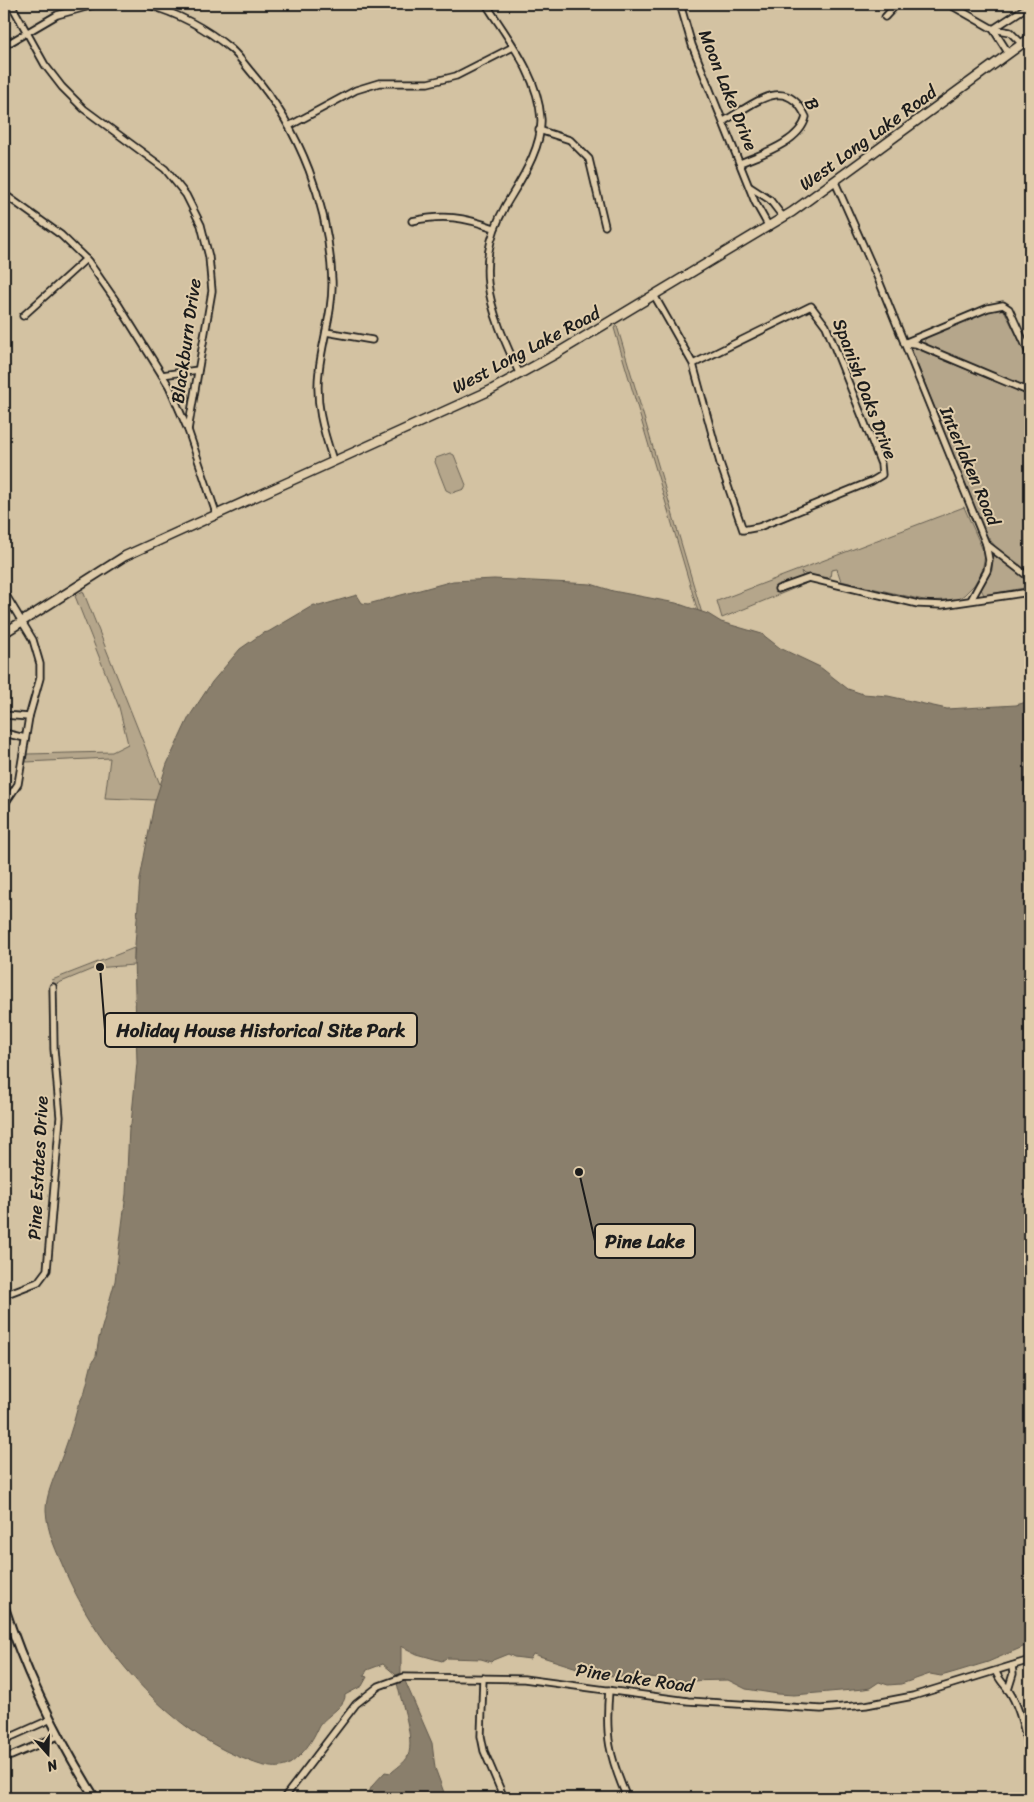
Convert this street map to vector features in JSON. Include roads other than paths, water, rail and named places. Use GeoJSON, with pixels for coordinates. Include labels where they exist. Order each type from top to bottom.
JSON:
{"type":"FeatureCollection","features":[{"type":"Feature","properties":{"kind":"main road","name":"West Long Lake Road"},"geometry":{"type":"LineString","coordinates":[[4,633],[125,556],[216,513],[489,391],[520,374],[783,217],[835,182],[1030,38]]}},
{"type":"Feature","properties":{"kind":"street","name":"Blackburn Drive"},"geometry":{"type":"LineString","coordinates":[[11,4],[45,65],[62,88],[84,109],[165,169],[186,195],[200,224],[210,257],[212,292],[188,430]]}},
{"type":"Feature","properties":{"kind":"street"},"geometry":{"type":"LineString","coordinates":[[4,46],[57,15],[97,4]]}},
{"type":"Feature","properties":{"kind":"street"},"geometry":{"type":"LineString","coordinates":[[145,4],[173,12],[233,50],[264,87],[289,126],[313,179],[328,234],[332,283],[326,332],[318,371],[318,409],[333,460]]}},
{"type":"Feature","properties":{"kind":"street"},"geometry":{"type":"LineString","coordinates":[[486,4],[529,72],[537,95],[541,120],[530,163],[494,228],[489,248],[487,276],[490,300],[520,374]]}},
{"type":"Feature","properties":{"kind":"street","name":"Moon Lake Drive"},"geometry":{"type":"LineString","coordinates":[[680,4],[692,44],[750,187],[769,226]]}},
{"type":"Feature","properties":{"kind":"street"},"geometry":{"type":"LineString","coordinates":[[885,17],[897,4]]}},
{"type":"Feature","properties":{"kind":"street"},"geometry":{"type":"LineString","coordinates":[[949,4],[993,29],[1010,32],[1022,44]]}},
{"type":"Feature","properties":{"kind":"street"},"geometry":{"type":"LineString","coordinates":[[993,29],[1030,5]]}},
{"type":"Feature","properties":{"kind":"street"},"geometry":{"type":"LineString","coordinates":[[993,29],[1009,54]]}},
{"type":"Feature","properties":{"kind":"street"},"geometry":{"type":"LineString","coordinates":[[289,126],[356,90],[379,83],[428,83],[456,76],[513,47]]}},
{"type":"Feature","properties":{"kind":"street","name":"B"},"geometry":{"type":"LineString","coordinates":[[724,120],[766,97],[779,93],[790,96],[797,102],[806,118],[804,126],[793,136],[766,152],[740,163]]}},
{"type":"Feature","properties":{"kind":"street"},"geometry":{"type":"LineString","coordinates":[[539,130],[570,140],[589,159],[605,226]]}},
{"type":"Feature","properties":{"kind":"street","name":"Interlaken Road"},"geometry":{"type":"LineString","coordinates":[[835,182],[904,343],[986,544],[989,560],[988,566],[971,600]]}},
{"type":"Feature","properties":{"kind":"street"},"geometry":{"type":"LineString","coordinates":[[750,187],[770,200],[783,217]]}},
{"type":"Feature","properties":{"kind":"street"},"geometry":{"type":"LineString","coordinates":[[4,194],[61,234],[86,259],[118,304],[162,375],[188,430],[216,513]]}},
{"type":"Feature","properties":{"kind":"street"},"geometry":{"type":"LineString","coordinates":[[412,221],[434,217],[465,218],[494,228]]}},
{"type":"Feature","properties":{"kind":"street"},"geometry":{"type":"LineString","coordinates":[[23,316],[86,259]]}},
{"type":"Feature","properties":{"kind":"street","name":"Spanish Oaks Drive"},"geometry":{"type":"LineString","coordinates":[[654,295],[693,364],[720,463],[743,530],[759,527],[872,481],[882,475],[881,464],[826,326],[811,306],[693,364]]}},
{"type":"Feature","properties":{"kind":"street"},"geometry":{"type":"LineString","coordinates":[[904,343],[988,308],[1003,305],[1009,309],[1030,356]]}},
{"type":"Feature","properties":{"kind":"street"},"geometry":{"type":"LineString","coordinates":[[326,332],[372,340]]}},
{"type":"Feature","properties":{"kind":"street"},"geometry":{"type":"LineString","coordinates":[[904,343],[916,344],[1030,392]]}},
{"type":"Feature","properties":{"kind":"street"},"geometry":{"type":"LineString","coordinates":[[162,375],[198,370]]}},
{"type":"Feature","properties":{"kind":"street"},"geometry":{"type":"LineString","coordinates":[[986,544],[1030,578]]}},
{"type":"Feature","properties":{"kind":"street"},"geometry":{"type":"LineString","coordinates":[[778,589],[809,578],[918,604],[942,604],[1030,592]]}},
{"type":"Feature","properties":{"kind":"street"},"geometry":{"type":"LineString","coordinates":[[4,592],[23,621],[36,647],[40,664],[40,678],[29,717],[18,784],[4,805]]}},
{"type":"Feature","properties":{"kind":"street"},"geometry":{"type":"LineString","coordinates":[[4,715],[29,717]]}},
{"type":"Feature","properties":{"kind":"street"},"geometry":{"type":"LineString","coordinates":[[4,733],[25,738]]}},
{"type":"Feature","properties":{"kind":"street","name":"Pine Estates Drive"},"geometry":{"type":"LineString","coordinates":[[4,1295],[38,1282],[47,1270],[60,1117],[54,1049],[53,987]]}},
{"type":"Feature","properties":{"kind":"street"},"geometry":{"type":"LineString","coordinates":[[4,1608],[25,1665],[49,1720],[95,1798]]}},
{"type":"Feature","properties":{"kind":"street","name":"Pine Lake Road"},"geometry":{"type":"LineString","coordinates":[[284,1798],[359,1700],[375,1689],[408,1676],[529,1680],[712,1703],[835,1709],[912,1696],[996,1672],[1030,1660]]}},
{"type":"Feature","properties":{"kind":"street"},"geometry":{"type":"LineString","coordinates":[[1008,1690],[1013,1674],[1012,1666]]}},
{"type":"Feature","properties":{"kind":"street"},"geometry":{"type":"LineString","coordinates":[[996,1672],[1001,1684],[1008,1690],[1027,1742],[1027,1780],[1030,1797]]}},
{"type":"Feature","properties":{"kind":"street"},"geometry":{"type":"LineString","coordinates":[[483,1678],[482,1736],[484,1751],[504,1798]]}},
{"type":"Feature","properties":{"kind":"street"},"geometry":{"type":"LineString","coordinates":[[609,1690],[606,1724],[607,1739],[614,1766],[627,1798]]}},
{"type":"Feature","properties":{"kind":"street"},"geometry":{"type":"LineString","coordinates":[[4,1740],[49,1720]]}},
{"type":"Feature","properties":{"kind":"street"},"geometry":{"type":"LineString","coordinates":[[4,1756],[11,1756],[58,1736]]}},
{"type":"Feature","properties":{"kind":"place","name":"Holiday House Historical Site Park"},"geometry":{"type":"Point","coordinates":[100,967]}},
{"type":"Feature","properties":{"kind":"place","name":"Pine Lake"},"geometry":{"type":"Point","coordinates":[579,1172]}}]}
